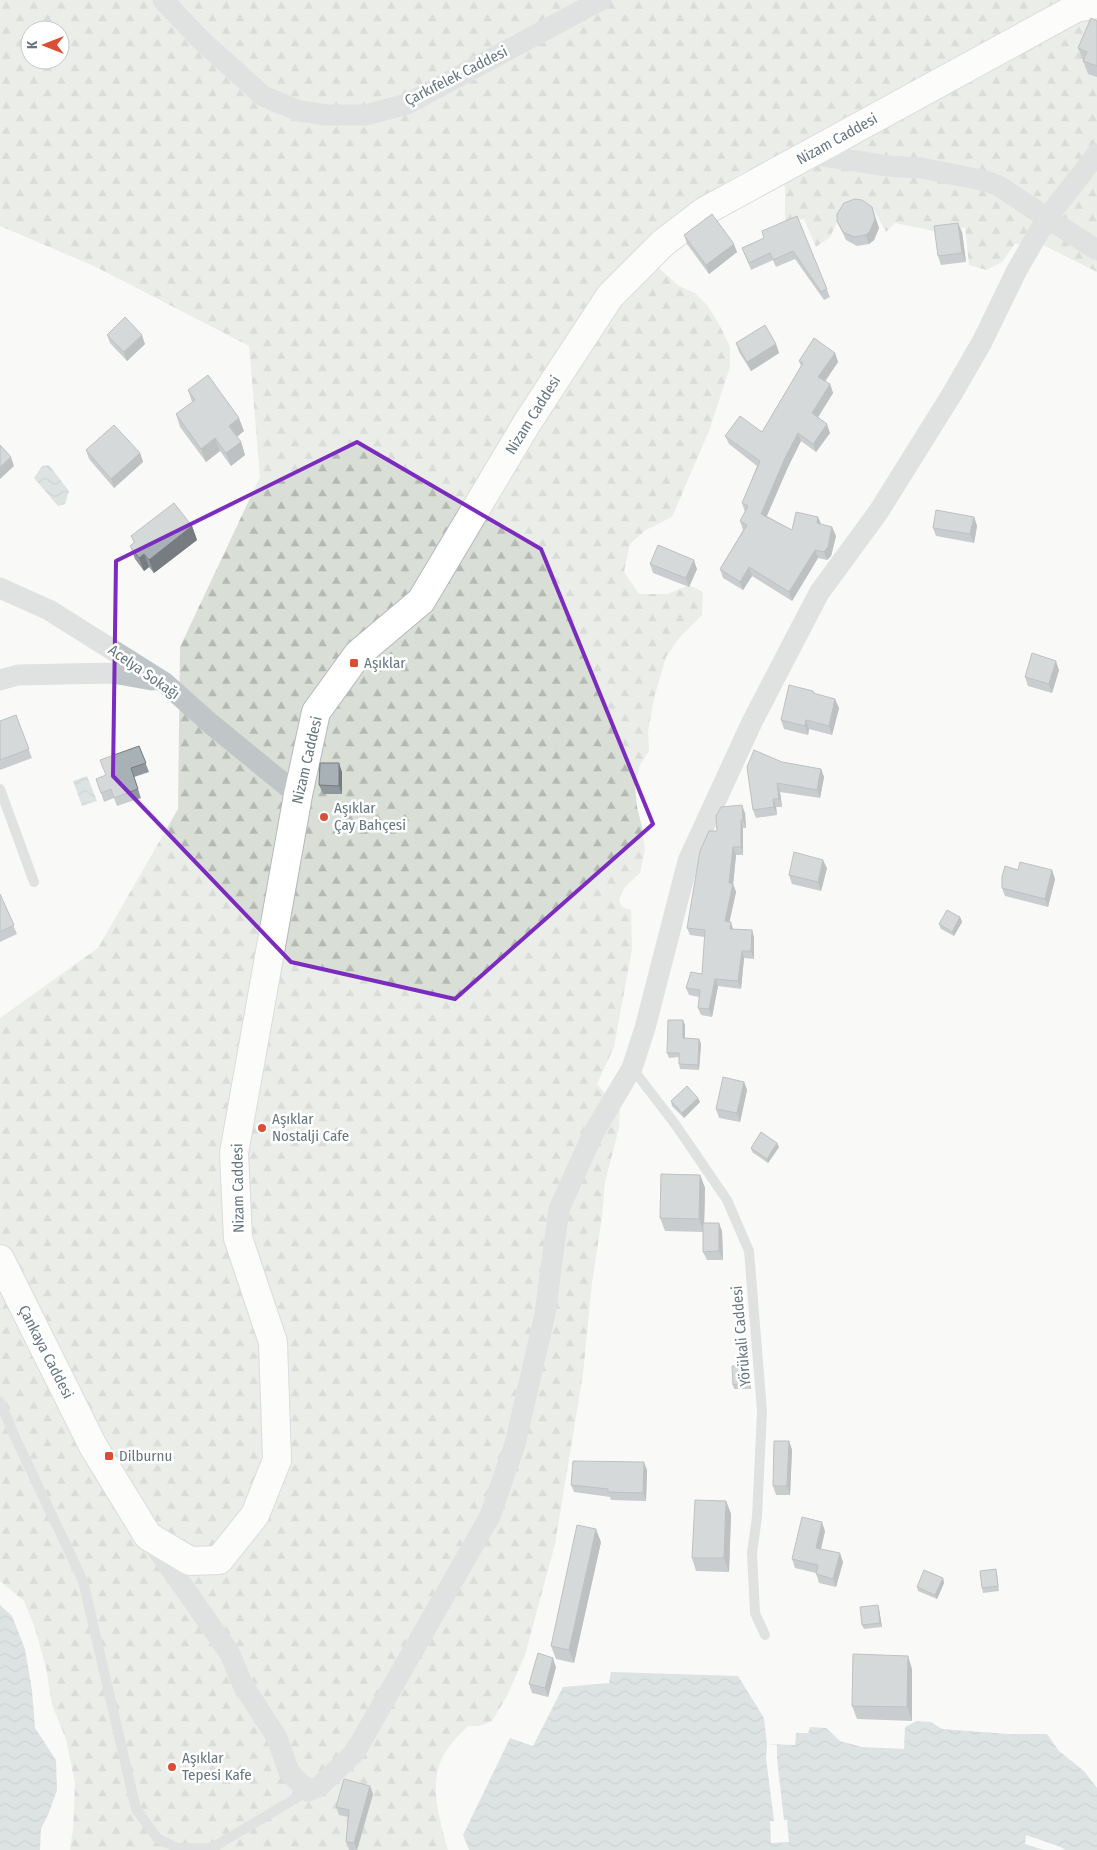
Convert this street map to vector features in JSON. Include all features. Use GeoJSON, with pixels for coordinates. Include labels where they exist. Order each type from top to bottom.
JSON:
{"type":"FeatureCollection","features":[{"type":"Feature","properties":{"kind":"street","name":"Çarkıfelek Caddesi"},"geometry":{"type":"LineString","coordinates":[[163,0],[201,40],[263,96],[299,111],[366,115],[407,104],[601,0]]}},
{"type":"Feature","properties":{"kind":"street","name":"Nizam Caddesi"},"geometry":{"type":"LineString","coordinates":[[93,1446],[148,1536],[190,1561],[219,1560],[255,1515],[277,1460],[273,1342],[238,1238],[234,1153],[298,795],[316,712],[358,654],[421,601],[527,423],[610,296],[663,243],[705,210],[1076,8],[1097,4]]}},
{"type":"Feature","properties":{"kind":"street"},"geometry":{"type":"LineString","coordinates":[[810,154],[888,166],[921,168],[986,181],[998,186],[1097,250]]}},
{"type":"Feature","properties":{"kind":"street"},"geometry":{"type":"LineString","coordinates":[[148,1536],[229,1652],[243,1685],[277,1738],[289,1772],[308,1791],[320,1786],[355,1752],[490,1516],[515,1444],[545,1314],[559,1209],[594,1132],[632,1068],[645,1028],[688,861],[752,722],[819,593],[879,511],[952,394],[982,342],[1017,270],[1047,218],[1097,154]]}},
{"type":"Feature","properties":{"kind":"street","name":"Acelya Sokağı"},"geometry":{"type":"LineString","coordinates":[[0,588],[49,610],[165,683],[211,724],[298,795]]}},
{"type":"Feature","properties":{"kind":"street"},"geometry":{"type":"LineString","coordinates":[[0,680],[18,675],[113,673],[165,683]]}},
{"type":"Feature","properties":{"kind":"street","name":"Çankaya Caddesi"},"geometry":{"type":"LineString","coordinates":[[0,1259],[93,1446]]}},
{"type":"Feature","properties":{"kind":"lane"},"geometry":{"type":"LineString","coordinates":[[0,790],[34,882]]}},
{"type":"Feature","properties":{"kind":"lane","name":"Yörükali Caddesi"},"geometry":{"type":"LineString","coordinates":[[632,1068],[675,1124],[727,1200],[749,1251],[762,1411],[757,1517],[752,1554],[755,1613],[765,1635]]}},
{"type":"Feature","properties":{"kind":"lane"},"geometry":{"type":"LineString","coordinates":[[0,1402],[83,1581],[136,1809],[156,1838],[177,1848],[212,1848],[308,1791]]}},
{"type":"Feature","properties":{"kind":"highlighted area"},"geometry":{"type":"Polygon","coordinates":[[[357,442],[541,549],[653,824],[455,999],[291,962],[113,776],[116,561],[357,442]]]}},
{"type":"Feature","properties":{"kind":"green space"},"geometry":{"type":"Polygon","coordinates":[[[0,0],[1074,0],[1097,17],[1097,272],[1041,244],[1015,244],[1002,262],[986,270],[969,265],[965,228],[934,231],[895,223],[886,232],[872,207],[856,204],[845,207],[830,237],[816,247],[804,219],[785,221],[785,187],[772,162],[745,171],[696,200],[644,246],[659,268],[679,286],[695,293],[707,305],[730,347],[730,367],[709,431],[672,517],[646,530],[630,544],[624,572],[639,594],[668,594],[689,585],[703,592],[702,615],[680,637],[666,657],[654,698],[648,732],[649,751],[640,765],[635,786],[645,849],[640,873],[624,888],[619,900],[622,907],[631,910],[632,949],[614,1047],[597,1084],[620,1111],[619,1128],[605,1182],[583,1374],[555,1544],[525,1655],[507,1696],[492,1721],[479,1726],[468,1726],[461,1733],[445,1752],[439,1767],[436,1779],[437,1803],[448,1850],[70,1850],[75,1783],[66,1739],[52,1705],[46,1668],[35,1628],[24,1601],[0,1581],[0,1018],[98,948],[178,809],[180,647],[260,477],[249,346],[96,267],[0,226],[0,0]]]}},
{"type":"Feature","properties":{"kind":"water"},"geometry":{"type":"Polygon","coordinates":[[[49,465],[69,491],[65,504],[58,506],[34,478],[42,466],[49,465]]]}},
{"type":"Feature","properties":{"kind":"water"},"geometry":{"type":"Polygon","coordinates":[[[87,776],[97,801],[82,806],[73,781],[87,776]]]}},
{"type":"Feature","properties":{"kind":"water"},"geometry":{"type":"Polygon","coordinates":[[[0,1605],[12,1616],[25,1649],[32,1690],[35,1728],[56,1760],[57,1790],[41,1829],[40,1850],[0,1850],[0,1605]]]}},
{"type":"Feature","properties":{"kind":"water"},"geometry":{"type":"Polygon","coordinates":[[[611,1672],[738,1676],[764,1718],[767,1744],[795,1745],[796,1733],[808,1733],[810,1727],[826,1728],[840,1741],[862,1747],[904,1749],[905,1727],[917,1721],[931,1722],[942,1729],[1008,1734],[1047,1734],[1059,1751],[1084,1771],[1097,1788],[1097,1850],[469,1850],[463,1835],[510,1738],[533,1746],[563,1687],[609,1683],[611,1672]]]}},
{"type":"Feature","properties":{"kind":"pier"},"geometry":{"type":"Polygon","coordinates":[[[767,1744],[777,1745],[784,1820],[787,1820],[789,1842],[771,1843],[770,1821],[774,1821],[766,1758],[767,1744]]]}},
{"type":"Feature","properties":{"kind":"pier"},"geometry":{"type":"Polygon","coordinates":[[[1026,1835],[1065,1850],[1044,1850],[1025,1844],[1026,1835]]]}},
{"type":"Feature","properties":{"kind":"building"},"geometry":{"type":"Polygon","coordinates":[[[1091,18],[1097,21],[1097,66],[1083,61],[1087,52],[1078,48],[1091,18]]]}},
{"type":"Feature","properties":{"kind":"building"},"geometry":{"type":"Polygon","coordinates":[[[855,199],[862,200],[872,207],[875,219],[870,231],[866,235],[854,237],[843,232],[837,221],[837,214],[844,203],[855,199]]]}},
{"type":"Feature","properties":{"kind":"building"},"geometry":{"type":"Polygon","coordinates":[[[712,214],[734,244],[706,265],[684,235],[712,214]]]}},
{"type":"Feature","properties":{"kind":"building"},"geometry":{"type":"Polygon","coordinates":[[[797,216],[827,289],[821,292],[793,251],[773,260],[770,253],[749,263],[742,248],[764,238],[762,231],[797,216]]]}},
{"type":"Feature","properties":{"kind":"building"},"geometry":{"type":"Polygon","coordinates":[[[958,223],[962,253],[938,256],[934,226],[958,223]]]}},
{"type":"Feature","properties":{"kind":"building"},"geometry":{"type":"Polygon","coordinates":[[[125,317],[142,335],[124,352],[107,335],[125,317]]]}},
{"type":"Feature","properties":{"kind":"building"},"geometry":{"type":"Polygon","coordinates":[[[765,325],[776,344],[747,362],[736,343],[765,325]]]}},
{"type":"Feature","properties":{"kind":"building"},"geometry":{"type":"Polygon","coordinates":[[[814,338],[835,353],[818,377],[830,384],[812,413],[827,424],[813,444],[798,433],[761,514],[792,530],[796,512],[818,517],[817,523],[832,527],[828,547],[824,552],[815,550],[789,592],[749,567],[740,582],[720,569],[747,525],[740,521],[748,506],[742,503],[760,461],[725,436],[740,416],[762,432],[803,363],[799,361],[814,338]]]}},
{"type":"Feature","properties":{"kind":"building"},"geometry":{"type":"Polygon","coordinates":[[[208,375],[239,418],[229,426],[241,442],[226,453],[215,438],[201,449],[176,414],[195,400],[188,390],[208,375]]]}},
{"type":"Feature","properties":{"kind":"building"},"geometry":{"type":"Polygon","coordinates":[[[114,425],[140,453],[111,479],[86,450],[114,425]]]}},
{"type":"Feature","properties":{"kind":"building"},"geometry":{"type":"Polygon","coordinates":[[[0,445],[11,457],[0,467],[0,445]]]}},
{"type":"Feature","properties":{"kind":"building"},"geometry":{"type":"Polygon","coordinates":[[[174,503],[192,526],[149,560],[144,554],[139,558],[130,546],[135,542],[131,536],[174,503]]]}},
{"type":"Feature","properties":{"kind":"building"},"geometry":{"type":"Polygon","coordinates":[[[936,510],[974,517],[970,534],[933,528],[936,510]]]}},
{"type":"Feature","properties":{"kind":"building"},"geometry":{"type":"Polygon","coordinates":[[[658,545],[694,560],[686,578],[650,564],[658,545]]]}},
{"type":"Feature","properties":{"kind":"building"},"geometry":{"type":"Polygon","coordinates":[[[1032,653],[1056,661],[1049,684],[1025,677],[1032,653]]]}},
{"type":"Feature","properties":{"kind":"building"},"geometry":{"type":"Polygon","coordinates":[[[789,685],[835,699],[829,726],[806,720],[805,726],[781,720],[789,685]]]}},
{"type":"Feature","properties":{"kind":"building"},"geometry":{"type":"Polygon","coordinates":[[[16,715],[29,749],[0,760],[0,721],[16,715]]]}},
{"type":"Feature","properties":{"kind":"building"},"geometry":{"type":"Polygon","coordinates":[[[139,746],[146,763],[131,768],[138,789],[114,798],[111,789],[101,793],[96,779],[106,775],[100,760],[139,746]]]}},
{"type":"Feature","properties":{"kind":"building"},"geometry":{"type":"Polygon","coordinates":[[[754,750],[782,762],[821,769],[817,790],[777,783],[779,799],[773,799],[774,807],[753,810],[747,767],[754,750]]]}},
{"type":"Feature","properties":{"kind":"building"},"geometry":{"type":"Polygon","coordinates":[[[320,763],[339,763],[339,786],[319,785],[320,763]]]}},
{"type":"Feature","properties":{"kind":"building"},"geometry":{"type":"Polygon","coordinates":[[[742,805],[741,847],[733,847],[729,883],[733,884],[725,921],[731,922],[730,929],[752,930],[751,951],[742,951],[738,981],[715,979],[709,1009],[698,1008],[700,990],[686,988],[691,972],[702,974],[705,930],[687,928],[700,851],[709,831],[717,831],[716,816],[721,807],[742,805]]]}},
{"type":"Feature","properties":{"kind":"building"},"geometry":{"type":"Polygon","coordinates":[[[794,852],[823,860],[818,882],[789,875],[794,852]]]}},
{"type":"Feature","properties":{"kind":"building"},"geometry":{"type":"Polygon","coordinates":[[[1020,862],[1052,870],[1045,899],[1002,888],[1005,866],[1018,870],[1020,862]]]}},
{"type":"Feature","properties":{"kind":"building"},"geometry":{"type":"Polygon","coordinates":[[[0,894],[14,925],[0,932],[0,894]]]}},
{"type":"Feature","properties":{"kind":"building"},"geometry":{"type":"Polygon","coordinates":[[[947,910],[960,917],[952,932],[939,924],[947,910]]]}},
{"type":"Feature","properties":{"kind":"building"},"geometry":{"type":"Polygon","coordinates":[[[668,1020],[683,1020],[683,1038],[699,1039],[698,1065],[679,1064],[679,1053],[667,1053],[668,1020]]]}},
{"type":"Feature","properties":{"kind":"building"},"geometry":{"type":"Polygon","coordinates":[[[723,1077],[744,1082],[737,1113],[716,1109],[723,1077]]]}},
{"type":"Feature","properties":{"kind":"building"},"geometry":{"type":"Polygon","coordinates":[[[687,1086],[698,1098],[682,1113],[671,1101],[687,1086]]]}},
{"type":"Feature","properties":{"kind":"building"},"geometry":{"type":"Polygon","coordinates":[[[761,1132],[777,1143],[767,1159],[751,1148],[761,1132]]]}},
{"type":"Feature","properties":{"kind":"building"},"geometry":{"type":"Polygon","coordinates":[[[661,1174],[700,1175],[699,1219],[660,1218],[661,1174]]]}},
{"type":"Feature","properties":{"kind":"building"},"geometry":{"type":"Polygon","coordinates":[[[703,1223],[719,1223],[719,1251],[703,1252],[703,1223]]]}},
{"type":"Feature","properties":{"kind":"building"},"geometry":{"type":"Polygon","coordinates":[[[732,1366],[749,1366],[749,1384],[733,1385],[732,1366]]]}},
{"type":"Feature","properties":{"kind":"building"},"geometry":{"type":"Polygon","coordinates":[[[774,1441],[789,1441],[787,1486],[773,1486],[774,1441]]]}},
{"type":"Feature","properties":{"kind":"building"},"geometry":{"type":"Polygon","coordinates":[[[573,1461],[644,1462],[643,1493],[608,1492],[608,1489],[571,1485],[573,1461]]]}},
{"type":"Feature","properties":{"kind":"building"},"geometry":{"type":"Polygon","coordinates":[[[695,1500],[726,1501],[724,1558],[692,1558],[695,1500]]]}},
{"type":"Feature","properties":{"kind":"building"},"geometry":{"type":"Polygon","coordinates":[[[802,1517],[822,1522],[816,1548],[840,1553],[833,1579],[816,1574],[818,1565],[792,1559],[802,1517]]]}},
{"type":"Feature","properties":{"kind":"building"},"geometry":{"type":"Polygon","coordinates":[[[577,1525],[596,1529],[569,1650],[551,1646],[577,1525]]]}},
{"type":"Feature","properties":{"kind":"building"},"geometry":{"type":"Polygon","coordinates":[[[996,1569],[998,1586],[982,1588],[980,1571],[996,1569]]]}},
{"type":"Feature","properties":{"kind":"building"},"geometry":{"type":"Polygon","coordinates":[[[924,1570],[943,1578],[935,1595],[917,1587],[924,1570]]]}},
{"type":"Feature","properties":{"kind":"building"},"geometry":{"type":"Polygon","coordinates":[[[878,1605],[880,1623],[862,1625],[860,1607],[878,1605]]]}},
{"type":"Feature","properties":{"kind":"building"},"geometry":{"type":"Polygon","coordinates":[[[538,1653],[553,1658],[545,1688],[529,1684],[538,1653]]]}},
{"type":"Feature","properties":{"kind":"building"},"geometry":{"type":"Polygon","coordinates":[[[853,1654],[908,1656],[907,1707],[852,1706],[853,1654]]]}},
{"type":"Feature","properties":{"kind":"building"},"geometry":{"type":"Polygon","coordinates":[[[344,1779],[370,1786],[354,1843],[346,1842],[349,1810],[336,1807],[344,1779]]]}},
{"type":"Feature","properties":{"kind":"place","name":"Aşıklar"},"geometry":{"type":"Point","coordinates":[354,663]}},
{"type":"Feature","properties":{"kind":"place","name":"Aşıklar Çay Bahçesi"},"geometry":{"type":"Point","coordinates":[324,817]}},
{"type":"Feature","properties":{"kind":"place","name":"Aşıklar Nostalji Cafe"},"geometry":{"type":"Point","coordinates":[262,1128]}},
{"type":"Feature","properties":{"kind":"place","name":"Dilburnu"},"geometry":{"type":"Point","coordinates":[109,1456]}},
{"type":"Feature","properties":{"kind":"place","name":"Aşıklar Tepesi Kafe"},"geometry":{"type":"Point","coordinates":[172,1767]}}]}
